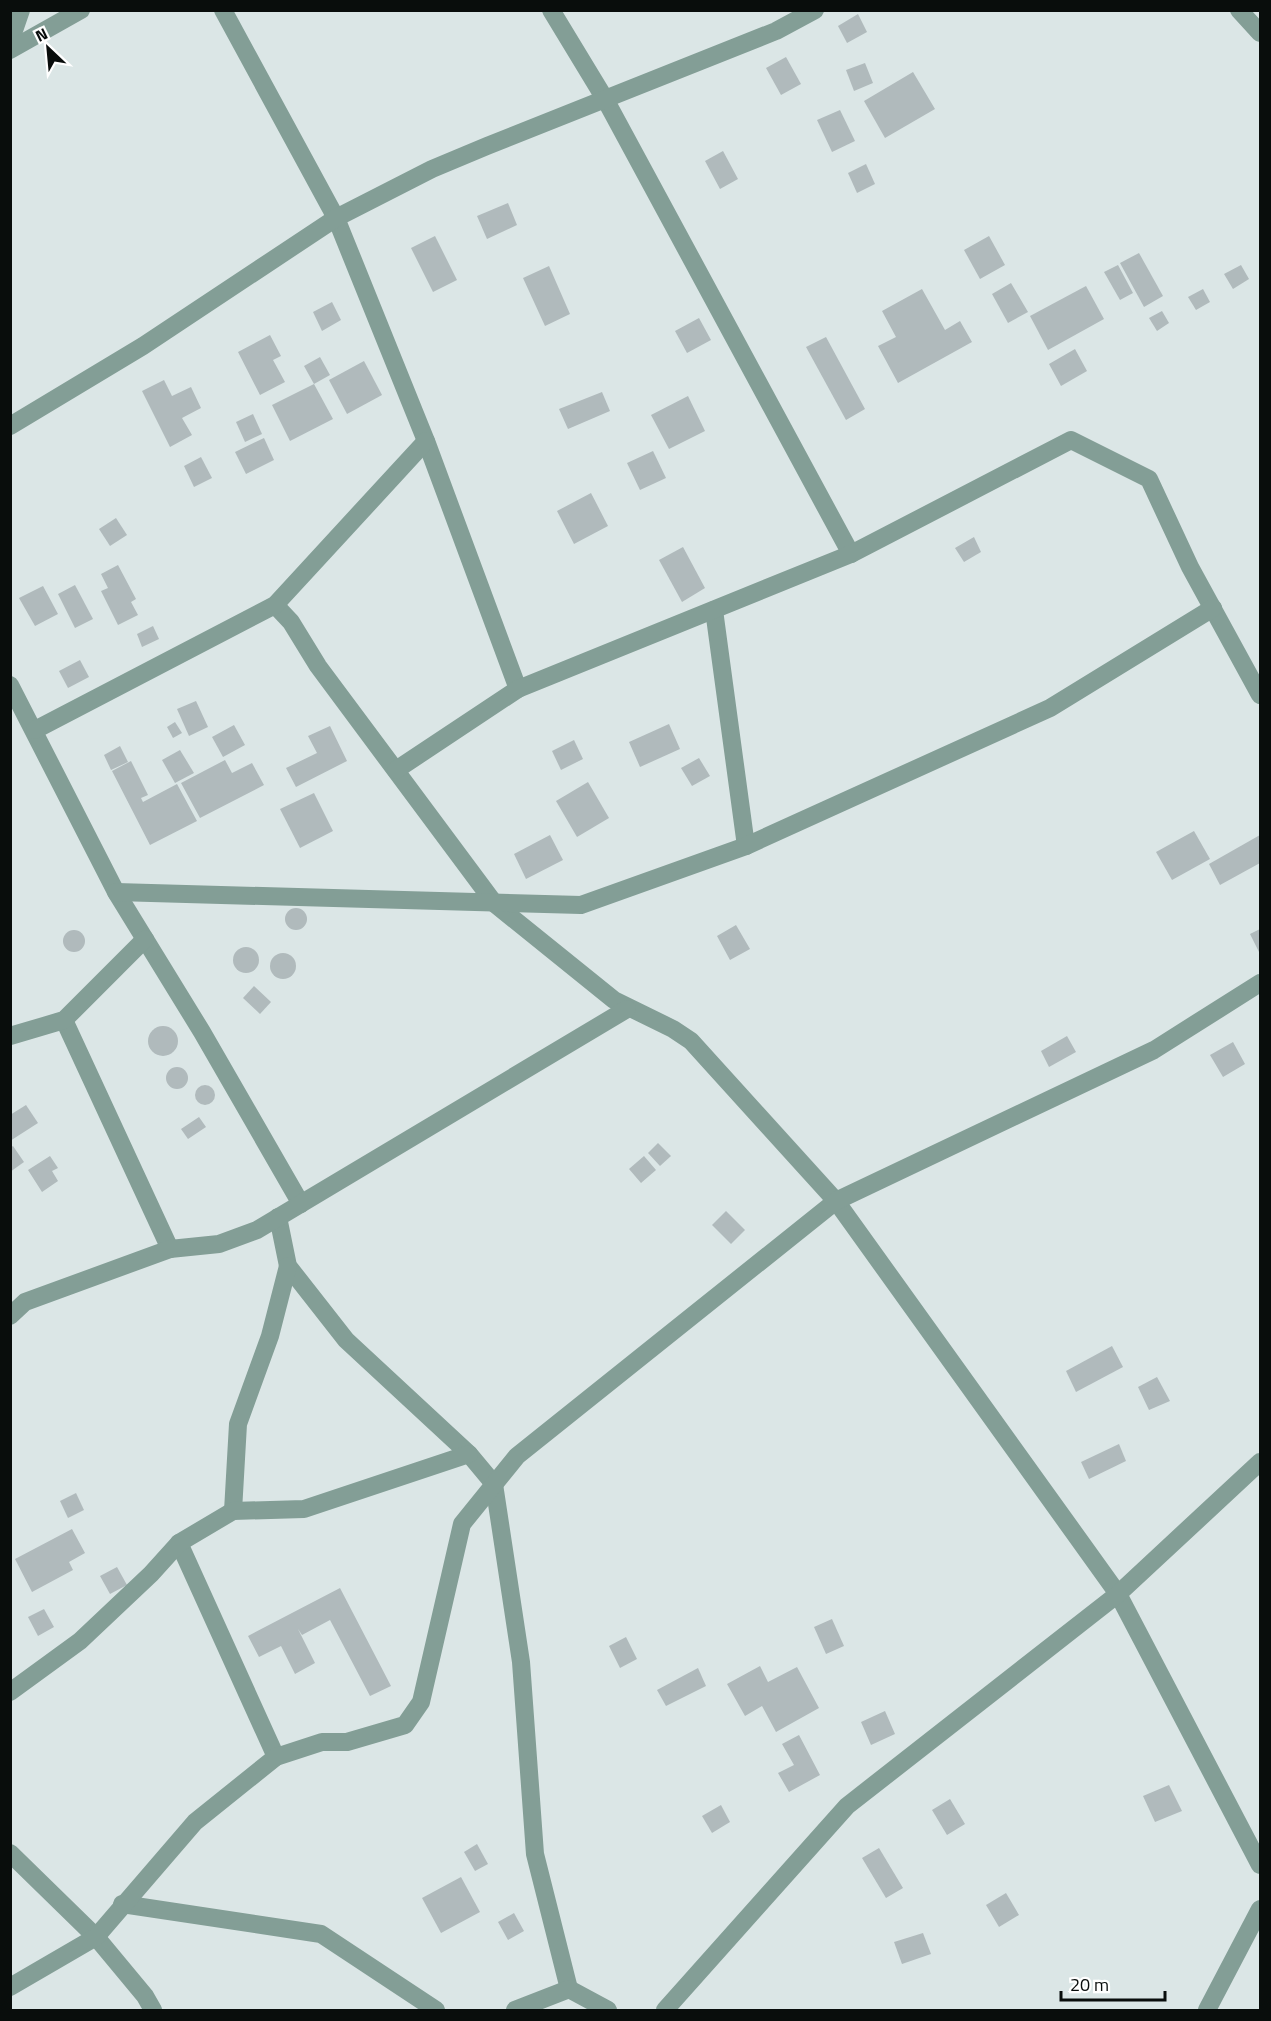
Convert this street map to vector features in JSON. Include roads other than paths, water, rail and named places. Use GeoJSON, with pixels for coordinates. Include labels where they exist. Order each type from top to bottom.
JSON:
{"type":"FeatureCollection","features":[{"type":"Feature","properties":{"kind":"street"},"geometry":{"type":"LineString","coordinates":[[10,42],[21,10]]}},
{"type":"Feature","properties":{"kind":"street"},"geometry":{"type":"LineString","coordinates":[[10,50],[81,10]]}},
{"type":"Feature","properties":{"kind":"street"},"geometry":{"type":"LineString","coordinates":[[223,10],[336,218],[426,441],[518,689]]}},
{"type":"Feature","properties":{"kind":"street"},"geometry":{"type":"LineString","coordinates":[[551,10],[605,99],[851,554]]}},
{"type":"Feature","properties":{"kind":"street"},"geometry":{"type":"LineString","coordinates":[[10,426],[143,346],[336,218],[432,169],[776,32],[816,10]]}},
{"type":"Feature","properties":{"kind":"street"},"geometry":{"type":"LineString","coordinates":[[1239,10],[1260,33]]}},
{"type":"Feature","properties":{"kind":"street"},"geometry":{"type":"LineString","coordinates":[[396,770],[518,689],[851,554],[1071,440],[1149,479],[1213,608],[1260,695]]}},
{"type":"Feature","properties":{"kind":"street"},"geometry":{"type":"LineString","coordinates":[[34,730],[275,604],[426,441]]}},
{"type":"Feature","properties":{"kind":"street"},"geometry":{"type":"LineString","coordinates":[[275,604],[291,622],[318,666],[495,904],[627,1009],[674,1029],[691,1041],[836,1201],[1118,1594],[1260,1865]]}},
{"type":"Feature","properties":{"kind":"street"},"geometry":{"type":"LineString","coordinates":[[116,892],[581,905],[746,846],[1050,708],[1213,608]]}},
{"type":"Feature","properties":{"kind":"street"},"geometry":{"type":"LineString","coordinates":[[714,610],[746,846]]}},
{"type":"Feature","properties":{"kind":"street"},"geometry":{"type":"LineString","coordinates":[[10,686],[116,892],[301,1204]]}},
{"type":"Feature","properties":{"kind":"street"},"geometry":{"type":"LineString","coordinates":[[10,1036],[64,1020],[145,939]]}},
{"type":"Feature","properties":{"kind":"street"},"geometry":{"type":"LineString","coordinates":[[10,1987],[96,1936],[195,1822],[276,1757],[322,1742],[347,1742],[405,1725],[421,1701],[462,1524],[517,1456],[836,1201],[1154,1050],[1260,983]]}},
{"type":"Feature","properties":{"kind":"street"},"geometry":{"type":"LineString","coordinates":[[10,1316],[25,1302],[170,1249],[235,1239],[301,1204],[627,1009]]}},
{"type":"Feature","properties":{"kind":"street"},"geometry":{"type":"LineString","coordinates":[[64,1020],[170,1249]]}},
{"type":"Feature","properties":{"kind":"street"},"geometry":{"type":"LineString","coordinates":[[233,1512],[238,1424],[270,1336],[288,1266],[278,1217]]}},
{"type":"Feature","properties":{"kind":"street"},"geometry":{"type":"LineString","coordinates":[[288,1266],[346,1340],[469,1454],[494,1484],[521,1662],[535,1854],[569,1989],[608,2010]]}},
{"type":"Feature","properties":{"kind":"street"},"geometry":{"type":"LineString","coordinates":[[10,1692],[80,1641],[151,1574],[179,1543],[233,1512],[304,1509],[469,1454]]}},
{"type":"Feature","properties":{"kind":"street"},"geometry":{"type":"LineString","coordinates":[[665,2010],[848,1806],[1118,1594],[1260,1462]]}},
{"type":"Feature","properties":{"kind":"street"},"geometry":{"type":"LineString","coordinates":[[179,1543],[276,1757]]}},
{"type":"Feature","properties":{"kind":"street"},"geometry":{"type":"LineString","coordinates":[[10,1853],[96,1936],[145,1996],[153,2010]]}},
{"type":"Feature","properties":{"kind":"street"},"geometry":{"type":"LineString","coordinates":[[122,1904],[321,1934],[436,2010]]}},
{"type":"Feature","properties":{"kind":"street"},"geometry":{"type":"LineString","coordinates":[[1207,2010],[1260,1909]]}},
{"type":"Feature","properties":{"kind":"street"},"geometry":{"type":"LineString","coordinates":[[515,2010],[569,1989]]}}]}
